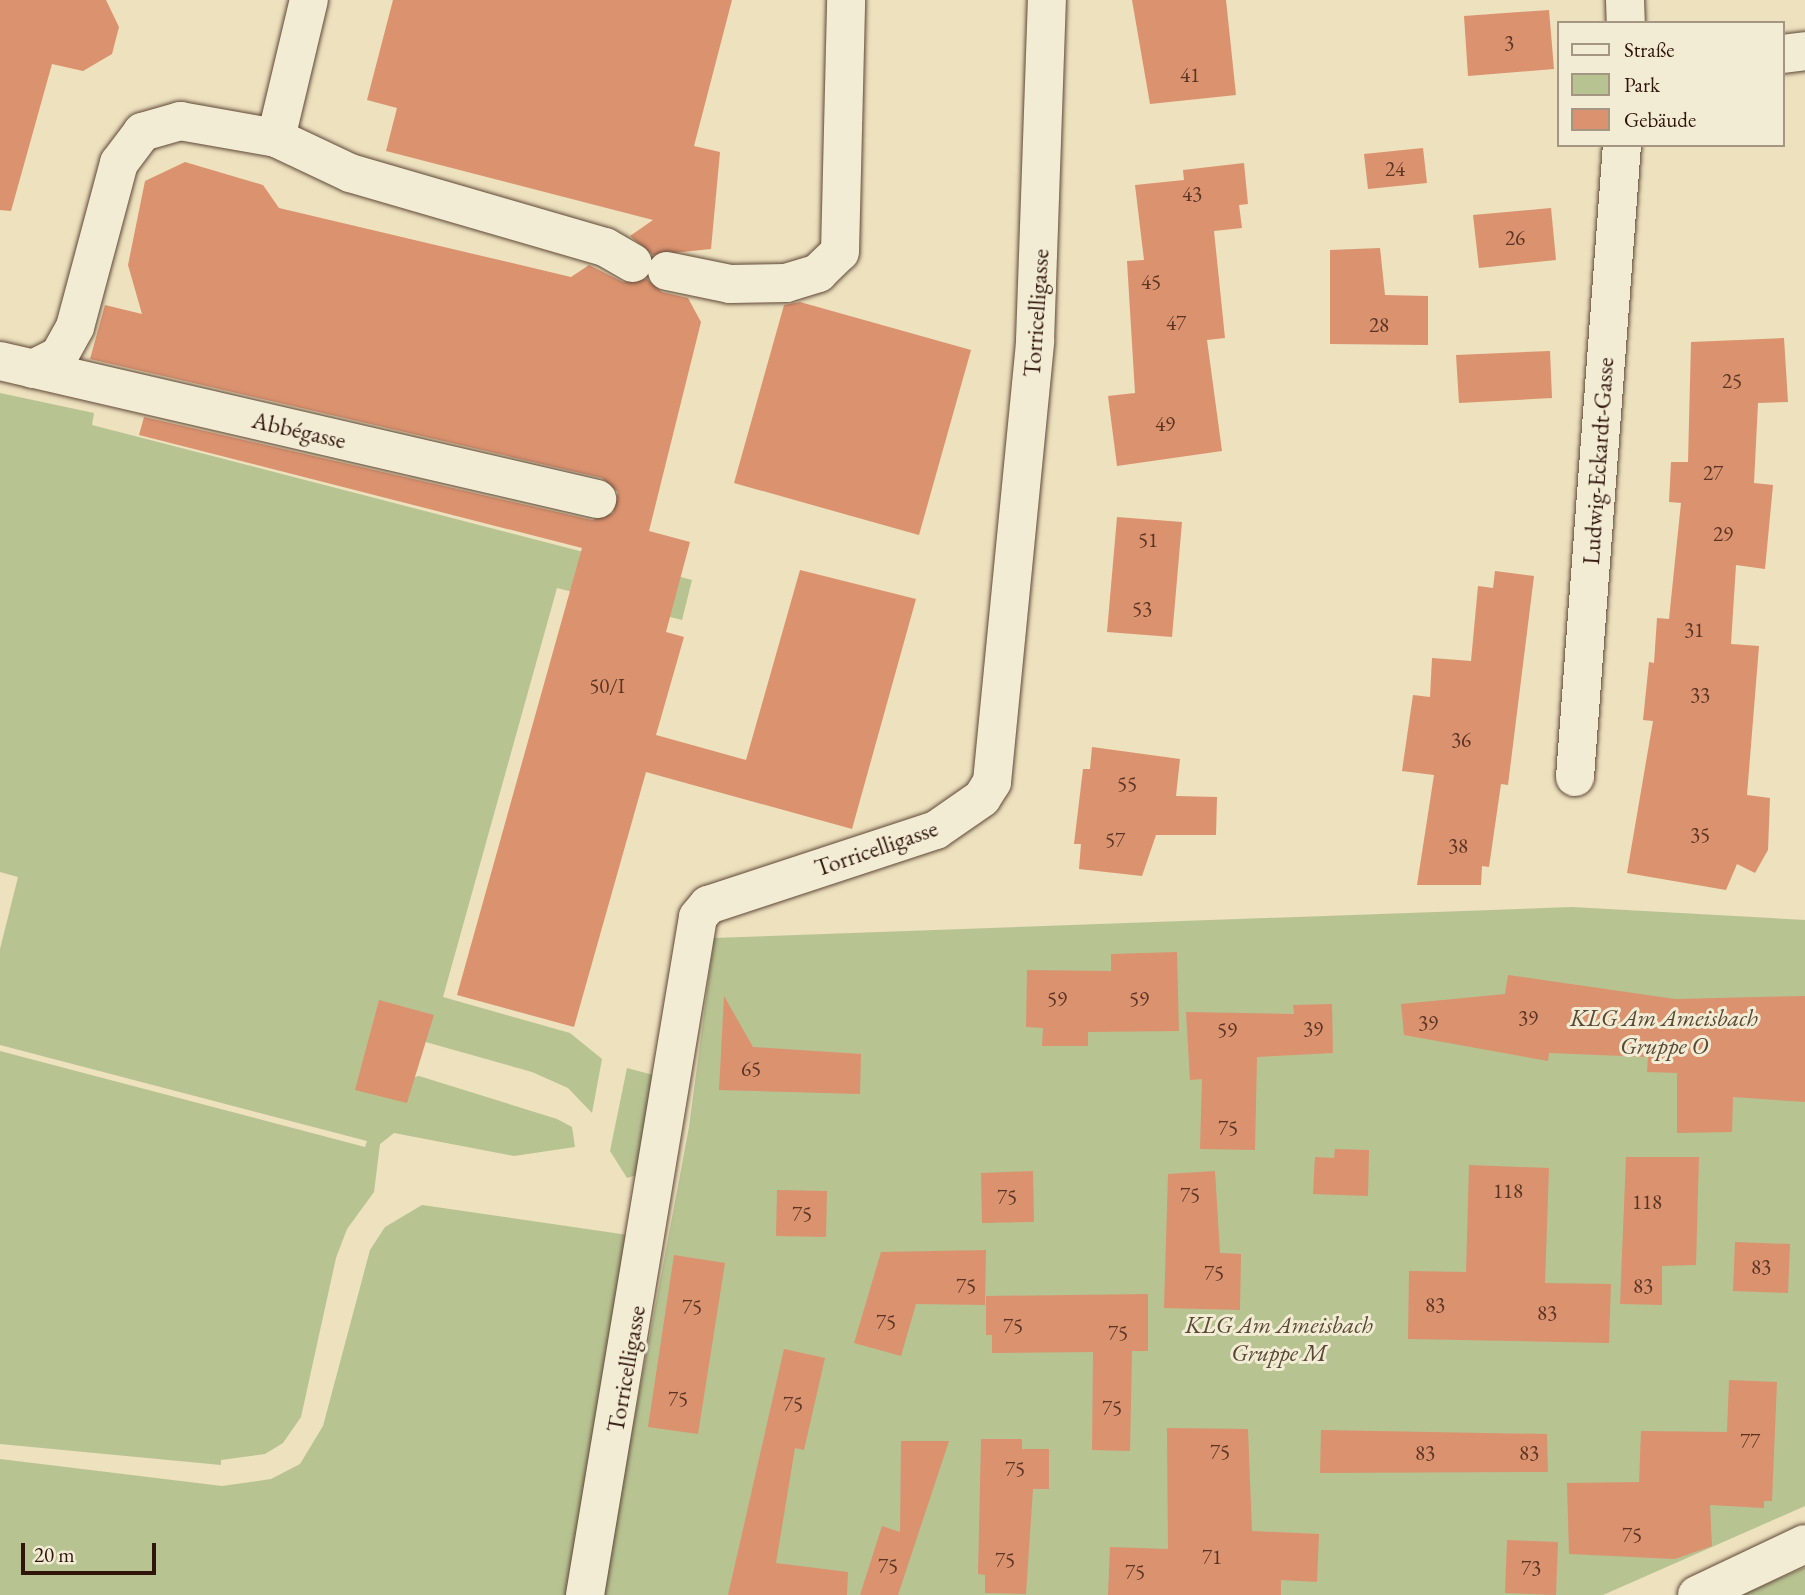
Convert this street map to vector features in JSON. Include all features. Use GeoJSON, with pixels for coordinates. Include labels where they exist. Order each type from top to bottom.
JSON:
{"type":"FeatureCollection","features":[{"type":"Feature","properties":{"kind":"street"},"geometry":{"type":"LineString","coordinates":[[276,138],[309,0]]}},
{"type":"Feature","properties":{"kind":"street"},"geometry":{"type":"LineString","coordinates":[[17,365],[59,356],[75,327],[119,163],[142,132],[180,121],[276,138],[350,173],[605,247],[650,267],[730,284],[786,283],[818,273],[840,252],[846,0]]}},
{"type":"Feature","properties":{"kind":"street","name":"Torricelligasse"},"geometry":{"type":"LineString","coordinates":[[585,1595],[698,917],[708,905],[936,830],[982,798],[992,782],[1035,341],[1047,0]]}},
{"type":"Feature","properties":{"kind":"street"},"geometry":{"type":"LineString","coordinates":[[1625,0],[1626,21]]}},
{"type":"Feature","properties":{"kind":"street"},"geometry":{"type":"LineString","coordinates":[[1784,54],[1805,51]]}},
{"type":"Feature","properties":{"kind":"street","name":"Ludwig-Eckardt-Gasse"},"geometry":{"type":"LineString","coordinates":[[1575,777],[1622,147]]}},
{"type":"Feature","properties":{"kind":"street","name":"Abbégasse"},"geometry":{"type":"LineString","coordinates":[[17,365],[597,499]]}},
{"type":"Feature","properties":{"kind":"street"},"geometry":{"type":"LineString","coordinates":[[1697,1595],[1805,1544]]}},
{"type":"Feature","properties":{"kind":"green space"},"geometry":{"type":"Polygon","coordinates":[[[0,393],[94,413],[92,425],[692,580],[682,620],[557,588],[443,997],[570,1033],[602,1059],[592,1113],[568,1088],[532,1072],[422,1041],[429,1014],[379,1001],[356,1090],[419,1076],[557,1119],[572,1127],[575,1147],[514,1156],[394,1133],[380,1144],[374,1192],[347,1229],[336,1258],[301,1417],[283,1443],[265,1454],[221,1460],[221,1465],[0,1444],[0,1051],[365,1147],[367,1141],[0,1045],[0,949],[18,877],[0,872],[0,393]]]}},
{"type":"Feature","properties":{"kind":"green space","name":"KLG Am Ameisbach Gruppe M"},"geometry":{"type":"Polygon","coordinates":[[[1572,907],[1805,920],[1805,1506],[1603,1595],[601,1595],[689,1127],[714,938],[1572,907]]]}},
{"type":"Feature","properties":{"kind":"green space"},"geometry":{"type":"Polygon","coordinates":[[[627,1068],[657,1076],[640,1174],[627,1178],[610,1151],[627,1068]]]}},
{"type":"Feature","properties":{"kind":"green space"},"geometry":{"type":"Polygon","coordinates":[[[422,1205],[628,1235],[574,1595],[0,1595],[0,1459],[222,1486],[271,1479],[300,1464],[323,1426],[370,1250],[385,1227],[422,1205]]]}},
{"type":"Feature","properties":{"kind":"green space"},"geometry":{"type":"Polygon","coordinates":[[[1805,1567],[1805,1595],[1742,1595],[1805,1567]]]}},
{"type":"Feature","properties":{"kind":"building"},"geometry":{"type":"Polygon","coordinates":[[[0,0],[106,0],[119,27],[112,54],[83,71],[52,64],[11,211],[0,210],[0,0]]]}},
{"type":"Feature","properties":{"kind":"building"},"geometry":{"type":"Polygon","coordinates":[[[393,0],[732,0],[694,146],[720,152],[711,249],[653,255],[630,236],[653,220],[386,151],[397,108],[367,100],[393,0]]]}},
{"type":"Feature","properties":{"kind":"building"},"geometry":{"type":"Polygon","coordinates":[[[1132,0],[1226,0],[1236,95],[1150,104],[1132,0]]]}},
{"type":"Feature","properties":{"kind":"building"},"geometry":{"type":"Polygon","coordinates":[[[1549,10],[1554,69],[1468,76],[1464,16],[1549,10]]]}},
{"type":"Feature","properties":{"kind":"building"},"geometry":{"type":"Polygon","coordinates":[[[1423,148],[1427,183],[1368,189],[1364,154],[1423,148]]]}},
{"type":"Feature","properties":{"kind":"building"},"geometry":{"type":"Polygon","coordinates":[[[185,162],[263,185],[279,208],[571,277],[589,265],[623,282],[647,279],[662,292],[688,298],[701,322],[649,531],[690,542],[666,632],[684,637],[656,735],[746,760],[800,570],[916,599],[852,829],[646,772],[574,1027],[457,995],[582,548],[139,435],[144,417],[592,520],[613,513],[618,492],[602,478],[90,359],[105,305],[142,314],[128,265],[145,181],[185,162]]]}},
{"type":"Feature","properties":{"kind":"building"},"geometry":{"type":"Polygon","coordinates":[[[1244,163],[1248,204],[1239,205],[1242,228],[1214,231],[1225,338],[1207,340],[1222,451],[1117,466],[1108,396],[1135,393],[1127,261],[1144,260],[1135,185],[1184,180],[1183,170],[1244,163]]]}},
{"type":"Feature","properties":{"kind":"building"},"geometry":{"type":"Polygon","coordinates":[[[1551,208],[1556,260],[1479,268],[1473,215],[1551,208]]]}},
{"type":"Feature","properties":{"kind":"building"},"geometry":{"type":"Polygon","coordinates":[[[1380,248],[1385,295],[1428,296],[1428,345],[1330,344],[1330,250],[1380,248]]]}},
{"type":"Feature","properties":{"kind":"building"},"geometry":{"type":"Polygon","coordinates":[[[800,302],[971,350],[919,535],[734,483],[784,305],[800,302]]]}},
{"type":"Feature","properties":{"kind":"building"},"geometry":{"type":"Polygon","coordinates":[[[1784,338],[1788,402],[1758,403],[1754,483],[1773,485],[1765,569],[1736,565],[1731,644],[1759,646],[1747,795],[1770,798],[1768,850],[1755,873],[1737,864],[1726,890],[1627,873],[1653,721],[1643,720],[1649,662],[1654,663],[1657,618],[1669,619],[1681,503],[1669,502],[1671,462],[1688,462],[1691,342],[1784,338]]]}},
{"type":"Feature","properties":{"kind":"building"},"geometry":{"type":"Polygon","coordinates":[[[1550,351],[1552,398],[1459,403],[1456,355],[1550,351]]]}},
{"type":"Feature","properties":{"kind":"building"},"geometry":{"type":"Polygon","coordinates":[[[1117,517],[1182,522],[1172,637],[1107,632],[1117,517]]]}},
{"type":"Feature","properties":{"kind":"building"},"geometry":{"type":"Polygon","coordinates":[[[1495,571],[1534,576],[1508,785],[1501,784],[1489,867],[1482,866],[1481,885],[1417,885],[1434,775],[1402,771],[1413,695],[1430,697],[1432,658],[1471,661],[1478,586],[1493,588],[1495,571]]]}},
{"type":"Feature","properties":{"kind":"building"},"geometry":{"type":"Polygon","coordinates":[[[1092,747],[1180,759],[1176,796],[1217,797],[1216,835],[1156,835],[1142,876],[1079,869],[1081,844],[1074,844],[1083,769],[1090,769],[1092,747]]]}},
{"type":"Feature","properties":{"kind":"building"},"geometry":{"type":"Polygon","coordinates":[[[1177,952],[1179,1031],[1088,1032],[1088,1046],[1042,1046],[1043,1028],[1026,1027],[1027,970],[1111,971],[1111,954],[1177,952]]]}},
{"type":"Feature","properties":{"kind":"building"},"geometry":{"type":"Polygon","coordinates":[[[1508,975],[1675,999],[1805,996],[1805,1102],[1733,1097],[1732,1132],[1677,1133],[1677,1073],[1647,1072],[1648,1057],[1549,1053],[1548,1061],[1404,1035],[1401,1004],[1505,994],[1508,975]]]}},
{"type":"Feature","properties":{"kind":"building"},"geometry":{"type":"Polygon","coordinates":[[[724,996],[753,1047],[861,1054],[860,1094],[719,1090],[724,996]]]}},
{"type":"Feature","properties":{"kind":"building"},"geometry":{"type":"Polygon","coordinates":[[[379,1000],[434,1015],[407,1103],[355,1090],[379,1000]]]}},
{"type":"Feature","properties":{"kind":"building"},"geometry":{"type":"Polygon","coordinates":[[[1332,1004],[1333,1053],[1257,1057],[1255,1150],[1200,1149],[1202,1079],[1190,1080],[1186,1012],[1294,1014],[1293,1005],[1332,1004]]]}},
{"type":"Feature","properties":{"kind":"building"},"geometry":{"type":"Polygon","coordinates":[[[1335,1149],[1369,1150],[1368,1196],[1313,1194],[1315,1157],[1334,1158],[1335,1149]]]}},
{"type":"Feature","properties":{"kind":"building"},"geometry":{"type":"Polygon","coordinates":[[[1626,1157],[1699,1157],[1696,1265],[1662,1266],[1662,1305],[1620,1304],[1626,1157]]]}},
{"type":"Feature","properties":{"kind":"building"},"geometry":{"type":"Polygon","coordinates":[[[1469,1165],[1549,1168],[1545,1283],[1611,1284],[1609,1343],[1408,1339],[1409,1271],[1466,1272],[1469,1165]]]}},
{"type":"Feature","properties":{"kind":"building"},"geometry":{"type":"Polygon","coordinates":[[[1033,1171],[1034,1222],[982,1223],[981,1173],[1033,1171]]]}},
{"type":"Feature","properties":{"kind":"building"},"geometry":{"type":"Polygon","coordinates":[[[1215,1171],[1220,1253],[1241,1254],[1240,1310],[1164,1308],[1168,1174],[1215,1171]]]}},
{"type":"Feature","properties":{"kind":"building"},"geometry":{"type":"Polygon","coordinates":[[[777,1190],[827,1191],[826,1237],[776,1236],[777,1190]]]}},
{"type":"Feature","properties":{"kind":"building"},"geometry":{"type":"Polygon","coordinates":[[[1735,1242],[1790,1244],[1788,1293],[1733,1291],[1735,1242]]]}},
{"type":"Feature","properties":{"kind":"building"},"geometry":{"type":"Polygon","coordinates":[[[986,1250],[985,1305],[916,1304],[901,1356],[854,1343],[881,1252],[986,1250]]]}},
{"type":"Feature","properties":{"kind":"building"},"geometry":{"type":"Polygon","coordinates":[[[674,1255],[725,1263],[698,1434],[648,1427],[674,1255]]]}},
{"type":"Feature","properties":{"kind":"building"},"geometry":{"type":"Polygon","coordinates":[[[1148,1294],[1148,1351],[1132,1351],[1130,1451],[1092,1450],[1093,1352],[992,1353],[992,1335],[986,1335],[986,1296],[1148,1294]]]}},
{"type":"Feature","properties":{"kind":"building"},"geometry":{"type":"Polygon","coordinates":[[[784,1349],[825,1358],[804,1450],[795,1448],[776,1563],[848,1572],[847,1595],[728,1595],[784,1349]]]}},
{"type":"Feature","properties":{"kind":"building"},"geometry":{"type":"Polygon","coordinates":[[[1729,1380],[1777,1382],[1772,1501],[1764,1501],[1764,1508],[1710,1505],[1712,1546],[1675,1559],[1569,1554],[1567,1483],[1639,1482],[1641,1431],[1727,1432],[1729,1380]]]}},
{"type":"Feature","properties":{"kind":"building"},"geometry":{"type":"Polygon","coordinates":[[[1167,1428],[1248,1429],[1252,1531],[1319,1534],[1317,1582],[1281,1580],[1281,1595],[1108,1595],[1110,1547],[1168,1549],[1167,1428]]]}},
{"type":"Feature","properties":{"kind":"building"},"geometry":{"type":"Polygon","coordinates":[[[1321,1430],[1547,1434],[1548,1472],[1320,1473],[1321,1430]]]}},
{"type":"Feature","properties":{"kind":"building"},"geometry":{"type":"Polygon","coordinates":[[[981,1439],[1022,1439],[1022,1449],[1049,1449],[1049,1489],[1033,1489],[1026,1594],[985,1593],[985,1575],[978,1574],[981,1439]]]}},
{"type":"Feature","properties":{"kind":"building"},"geometry":{"type":"Polygon","coordinates":[[[901,1441],[949,1441],[898,1595],[860,1595],[882,1526],[900,1532],[901,1441]]]}},
{"type":"Feature","properties":{"kind":"building"},"geometry":{"type":"Polygon","coordinates":[[[1507,1540],[1558,1542],[1556,1595],[1505,1593],[1507,1540]]]}},
{"type":"Feature","properties":{"kind":"park label","name":"KLG Am Ameisbach Gruppe O"},"geometry":{"type":"Point","coordinates":[1664,1032]}}]}
